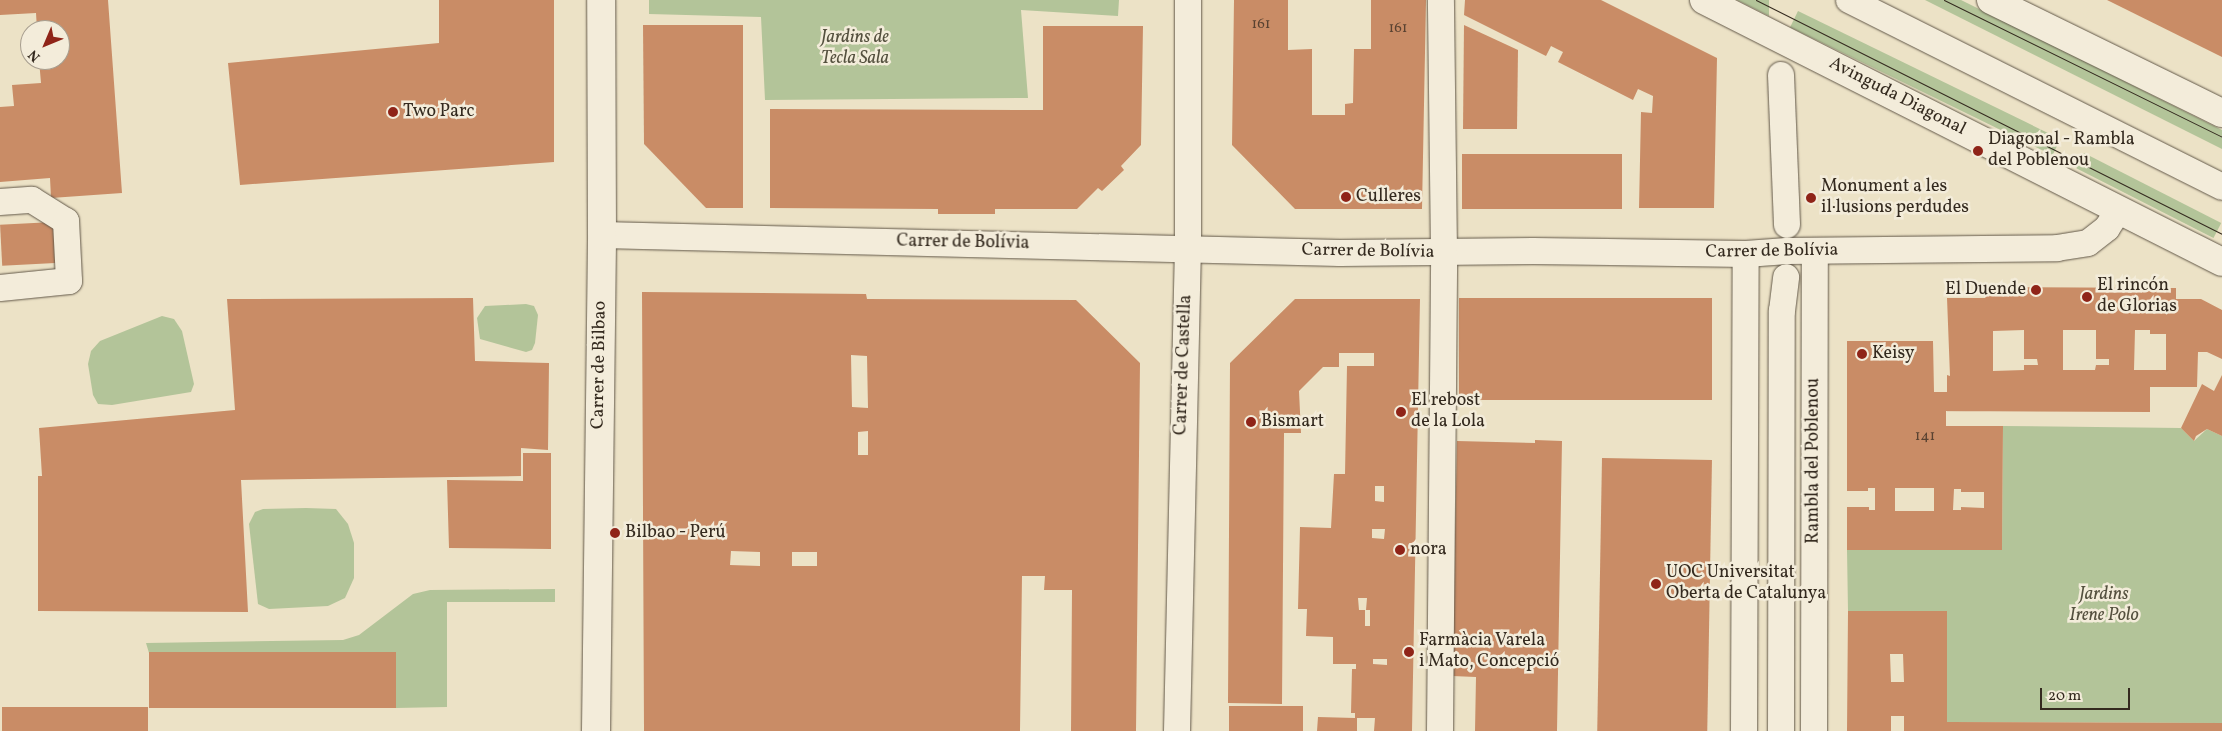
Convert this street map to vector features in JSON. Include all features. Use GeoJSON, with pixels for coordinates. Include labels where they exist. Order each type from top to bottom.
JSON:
{"type":"FeatureCollection","features":[{"type":"Feature","properties":{"kind":"street","name":"Carrer de Bilbao"},"geometry":{"type":"LineString","coordinates":[[596,731],[602,234],[601,0]]}},
{"type":"Feature","properties":{"kind":"street","name":"Carrer de Castella"},"geometry":{"type":"LineString","coordinates":[[1177,731],[1183,376],[1188,249],[1188,0]]}},
{"type":"Feature","properties":{"kind":"street"},"geometry":{"type":"LineString","coordinates":[[1440,731],[1444,253],[1441,0]]}},
{"type":"Feature","properties":{"kind":"street","name":"Avinguda Diagonal"},"geometry":{"type":"LineString","coordinates":[[1704,0],[2222,262]]}},
{"type":"Feature","properties":{"kind":"street"},"geometry":{"type":"LineString","coordinates":[[1849,0],[2222,187]]}},
{"type":"Feature","properties":{"kind":"street"},"geometry":{"type":"LineString","coordinates":[[1990,0],[2222,113]]}},
{"type":"Feature","properties":{"kind":"street"},"geometry":{"type":"LineString","coordinates":[[1781,75],[1787,225]]}},
{"type":"Feature","properties":{"kind":"street"},"geometry":{"type":"LineString","coordinates":[[0,202],[32,200],[66,221],[68,280],[0,288]]}},
{"type":"Feature","properties":{"kind":"street","name":"Carrer de Bolívia"},"geometry":{"type":"LineString","coordinates":[[602,234],[1188,249],[1444,253],[1533,251],[1746,254],[1815,251],[2057,248],[2088,243],[2107,228],[2118,211]]}},
{"type":"Feature","properties":{"kind":"street","name":"Rambla del Poblenou"},"geometry":{"type":"LineString","coordinates":[[1814,731],[1815,251]]}},
{"type":"Feature","properties":{"kind":"street"},"geometry":{"type":"LineString","coordinates":[[1744,731],[1746,254]]}},
{"type":"Feature","properties":{"kind":"street","name":"Rambla del Poblenou"},"geometry":{"type":"LineString","coordinates":[[1781,731],[1782,311],[1786,277]]}},
{"type":"Feature","properties":{"kind":"green space","name":"Jardins de Tecla Sala"},"geometry":{"type":"Polygon","coordinates":[[[649,0],[1119,0],[1118,16],[1021,10],[1028,98],[765,100],[761,17],[649,14],[649,0]]]}},
{"type":"Feature","properties":{"kind":"green space"},"geometry":{"type":"Polygon","coordinates":[[[1737,0],[1769,0],[1769,16],[1737,0]]]}},
{"type":"Feature","properties":{"kind":"green space"},"geometry":{"type":"Polygon","coordinates":[[[1925,0],[1961,0],[2222,130],[2222,149],[1925,0]]]}},
{"type":"Feature","properties":{"kind":"green space"},"geometry":{"type":"Polygon","coordinates":[[[1798,11],[2060,139],[2053,155],[1790,27],[1798,11]]]}},
{"type":"Feature","properties":{"kind":"green space"},"geometry":{"type":"Polygon","coordinates":[[[2084,153],[2221,223],[2213,238],[2076,168],[2084,153]]]}},
{"type":"Feature","properties":{"kind":"green space"},"geometry":{"type":"Polygon","coordinates":[[[526,304],[534,306],[538,315],[535,343],[532,350],[526,352],[480,339],[477,318],[485,306],[526,304]]]}},
{"type":"Feature","properties":{"kind":"green space"},"geometry":{"type":"Polygon","coordinates":[[[162,316],[174,319],[182,331],[194,384],[191,392],[112,405],[98,404],[93,395],[88,364],[91,351],[100,341],[162,316]]]}},
{"type":"Feature","properties":{"kind":"green space","name":"Jardins Irene Polo"},"geometry":{"type":"Polygon","coordinates":[[[2003,426],[2181,428],[2194,441],[2207,429],[2222,436],[2222,723],[1947,722],[1947,612],[1848,611],[1847,550],[2002,550],[2003,426]]]}},
{"type":"Feature","properties":{"kind":"green space"},"geometry":{"type":"Polygon","coordinates":[[[263,509],[336,509],[348,524],[354,543],[354,578],[345,598],[328,606],[269,609],[258,604],[249,524],[255,512],[263,509]]]}},
{"type":"Feature","properties":{"kind":"green space"},"geometry":{"type":"Polygon","coordinates":[[[555,589],[555,602],[447,602],[447,707],[396,708],[396,652],[149,653],[146,643],[343,640],[359,635],[413,594],[430,590],[555,589]]]}},
{"type":"Feature","properties":{"kind":"building"},"geometry":{"type":"Polygon","coordinates":[[[0,0],[108,0],[122,193],[51,198],[50,178],[0,182],[0,107],[14,106],[12,85],[41,83],[40,70],[70,70],[70,20],[36,20],[36,13],[0,15],[0,0]]]}},
{"type":"Feature","properties":{"kind":"building","name":"Two Parc"},"geometry":{"type":"Polygon","coordinates":[[[439,0],[554,0],[554,162],[240,185],[228,63],[439,43],[439,0]]]}},
{"type":"Feature","properties":{"kind":"building"},"geometry":{"type":"Polygon","coordinates":[[[1234,0],[1288,0],[1288,50],[1312,49],[1312,115],[1345,115],[1345,104],[1353,103],[1354,49],[1371,49],[1371,0],[1426,0],[1422,209],[1295,209],[1232,145],[1234,0]]]}},
{"type":"Feature","properties":{"kind":"building"},"geometry":{"type":"Polygon","coordinates":[[[1465,0],[1601,0],[1717,58],[1714,208],[1639,208],[1641,112],[1652,113],[1653,96],[1638,89],[1633,100],[1558,62],[1563,52],[1551,46],[1546,56],[1464,15],[1465,0]]]}},
{"type":"Feature","properties":{"kind":"building"},"geometry":{"type":"Polygon","coordinates":[[[2107,0],[2222,0],[2222,57],[2107,0]]]}},
{"type":"Feature","properties":{"kind":"building"},"geometry":{"type":"Polygon","coordinates":[[[643,25],[743,25],[743,208],[706,208],[644,144],[643,25]]]}},
{"type":"Feature","properties":{"kind":"building"},"geometry":{"type":"Polygon","coordinates":[[[1464,25],[1518,50],[1517,129],[1463,129],[1464,25]]]}},
{"type":"Feature","properties":{"kind":"building"},"geometry":{"type":"Polygon","coordinates":[[[1043,26],[1143,26],[1141,145],[1121,166],[1124,170],[1102,191],[1098,188],[1077,209],[995,209],[995,214],[938,214],[938,209],[770,208],[770,109],[1043,110],[1043,26]]]}},
{"type":"Feature","properties":{"kind":"building"},"geometry":{"type":"Polygon","coordinates":[[[1462,154],[1622,154],[1622,209],[1462,209],[1462,154]]]}},
{"type":"Feature","properties":{"kind":"building"},"geometry":{"type":"Polygon","coordinates":[[[53,222],[55,263],[2,266],[0,225],[53,222]]]}},
{"type":"Feature","properties":{"kind":"building"},"geometry":{"type":"Polygon","coordinates":[[[1985,287],[2176,288],[2176,299],[2201,299],[2222,310],[2222,359],[2207,352],[2198,352],[2197,387],[2150,387],[2150,412],[1946,411],[1946,426],[2003,426],[2002,550],[1847,550],[1847,507],[1869,507],[1869,510],[1875,510],[1875,488],[1868,488],[1868,491],[1847,491],[1847,341],[1933,341],[1934,392],[1947,392],[1947,375],[1950,376],[1947,298],[1985,298],[1985,287]],[[2024,330],[1993,331],[1993,371],[2024,370],[2024,365],[2038,365],[2037,359],[2024,359],[2024,330]],[[2063,330],[2063,370],[2095,370],[2096,365],[2109,365],[2109,359],[2096,359],[2096,330],[2063,330]],[[2135,330],[2134,370],[2166,370],[2166,334],[2150,334],[2150,330],[2135,330]],[[1895,488],[1895,511],[1934,511],[1934,488],[1895,488]],[[1954,489],[1953,510],[1961,510],[1961,507],[1984,508],[1984,492],[1961,492],[1961,489],[1954,489]]]}},
{"type":"Feature","properties":{"kind":"building"},"geometry":{"type":"Polygon","coordinates":[[[642,292],[866,294],[867,299],[1076,300],[1140,363],[1136,731],[1071,731],[1072,590],[1044,590],[1045,576],[1022,576],[1020,731],[644,731],[642,292]],[[851,355],[852,407],[868,408],[867,356],[851,355]],[[868,431],[858,432],[858,455],[868,455],[868,431]],[[731,551],[730,565],[760,566],[760,552],[731,551]],[[792,552],[792,566],[817,566],[817,552],[792,552]]]}},
{"type":"Feature","properties":{"kind":"building"},"geometry":{"type":"Polygon","coordinates":[[[473,298],[475,361],[549,363],[548,450],[521,448],[521,476],[241,480],[248,612],[38,611],[38,476],[42,476],[39,428],[235,410],[227,299],[473,298]]]}},
{"type":"Feature","properties":{"kind":"building"},"geometry":{"type":"Polygon","coordinates":[[[1459,298],[1712,298],[1712,400],[1459,400],[1459,298]]]}},
{"type":"Feature","properties":{"kind":"building"},"geometry":{"type":"Polygon","coordinates":[[[1295,299],[1420,299],[1412,731],[1374,731],[1375,718],[1357,718],[1357,731],[1317,731],[1318,717],[1355,718],[1355,713],[1351,713],[1352,669],[1356,669],[1356,664],[1333,664],[1333,637],[1306,636],[1307,609],[1298,609],[1300,527],[1331,528],[1334,474],[1345,474],[1347,366],[1374,366],[1374,353],[1339,353],[1339,367],[1323,367],[1299,391],[1301,433],[1284,433],[1282,704],[1228,703],[1230,363],[1295,299]],[[1375,486],[1375,501],[1384,502],[1384,486],[1375,486]],[[1372,529],[1372,538],[1384,539],[1385,529],[1372,529]],[[1358,598],[1359,610],[1365,610],[1365,626],[1370,626],[1370,610],[1366,610],[1367,598],[1358,598]],[[1373,659],[1373,664],[1387,665],[1387,659],[1373,659]]]}},
{"type":"Feature","properties":{"kind":"building"},"geometry":{"type":"Polygon","coordinates":[[[2222,375],[2222,436],[2207,429],[2196,436],[2194,441],[2181,428],[2202,384],[2214,391],[2222,375]]]}},
{"type":"Feature","properties":{"kind":"building"},"geometry":{"type":"Polygon","coordinates":[[[1535,440],[1562,441],[1557,731],[1475,731],[1476,677],[1452,676],[1457,441],[1535,443],[1535,440]]]}},
{"type":"Feature","properties":{"kind":"building"},"geometry":{"type":"Polygon","coordinates":[[[523,453],[551,453],[551,549],[449,548],[447,480],[523,481],[523,453]]]}},
{"type":"Feature","properties":{"kind":"building","name":"UOC Universitat Oberta de Catalunya"},"geometry":{"type":"Polygon","coordinates":[[[1602,458],[1712,460],[1707,731],[1597,731],[1602,458]]]}},
{"type":"Feature","properties":{"kind":"building"},"geometry":{"type":"Polygon","coordinates":[[[1848,611],[1947,611],[1947,722],[2222,723],[2222,731],[1904,731],[1904,716],[1891,716],[1891,731],[1847,731],[1848,611]],[[1890,654],[1891,682],[1904,682],[1903,654],[1890,654]]]}},
{"type":"Feature","properties":{"kind":"building"},"geometry":{"type":"Polygon","coordinates":[[[149,652],[396,652],[396,708],[149,708],[149,652]]]}},
{"type":"Feature","properties":{"kind":"building"},"geometry":{"type":"Polygon","coordinates":[[[1229,706],[1303,706],[1303,731],[1229,731],[1229,706]]]}},
{"type":"Feature","properties":{"kind":"building"},"geometry":{"type":"Polygon","coordinates":[[[2,707],[148,707],[148,731],[2,731],[2,707]]]}},
{"type":"Feature","properties":{"kind":"tram line"},"geometry":{"type":"LineString","coordinates":[[1756,0],[2222,234]]}},
{"type":"Feature","properties":{"kind":"tram line"},"geometry":{"type":"LineString","coordinates":[[1944,0],[2222,137]]}},
{"type":"Feature","properties":{"kind":"place","name":"Two Parc"},"geometry":{"type":"Point","coordinates":[393,112]}},
{"type":"Feature","properties":{"kind":"place","name":"Diagonal - Rambla del Poblenou"},"geometry":{"type":"Point","coordinates":[1978,151]}},
{"type":"Feature","properties":{"kind":"place","name":"Culleres"},"geometry":{"type":"Point","coordinates":[1346,197]}},
{"type":"Feature","properties":{"kind":"place","name":"Monument a les il·lusions perdudes"},"geometry":{"type":"Point","coordinates":[1811,198]}},
{"type":"Feature","properties":{"kind":"place","name":"El Duende"},"geometry":{"type":"Point","coordinates":[2036,290]}},
{"type":"Feature","properties":{"kind":"place","name":"El rincón de Glorias"},"geometry":{"type":"Point","coordinates":[2087,297]}},
{"type":"Feature","properties":{"kind":"place","name":"Keisy"},"geometry":{"type":"Point","coordinates":[1862,354]}},
{"type":"Feature","properties":{"kind":"place","name":"El rebost de la Lola"},"geometry":{"type":"Point","coordinates":[1401,412]}},
{"type":"Feature","properties":{"kind":"place","name":"Bismart"},"geometry":{"type":"Point","coordinates":[1251,422]}},
{"type":"Feature","properties":{"kind":"place","name":"Bilbao - Perú"},"geometry":{"type":"Point","coordinates":[615,533]}},
{"type":"Feature","properties":{"kind":"place","name":"nora"},"geometry":{"type":"Point","coordinates":[1400,550]}},
{"type":"Feature","properties":{"kind":"place","name":"UOC Universitat Oberta de Catalunya"},"geometry":{"type":"Point","coordinates":[1656,584]}},
{"type":"Feature","properties":{"kind":"place","name":"Farmàcia Varela i Mato, Concepció"},"geometry":{"type":"Point","coordinates":[1409,652]}}]}
